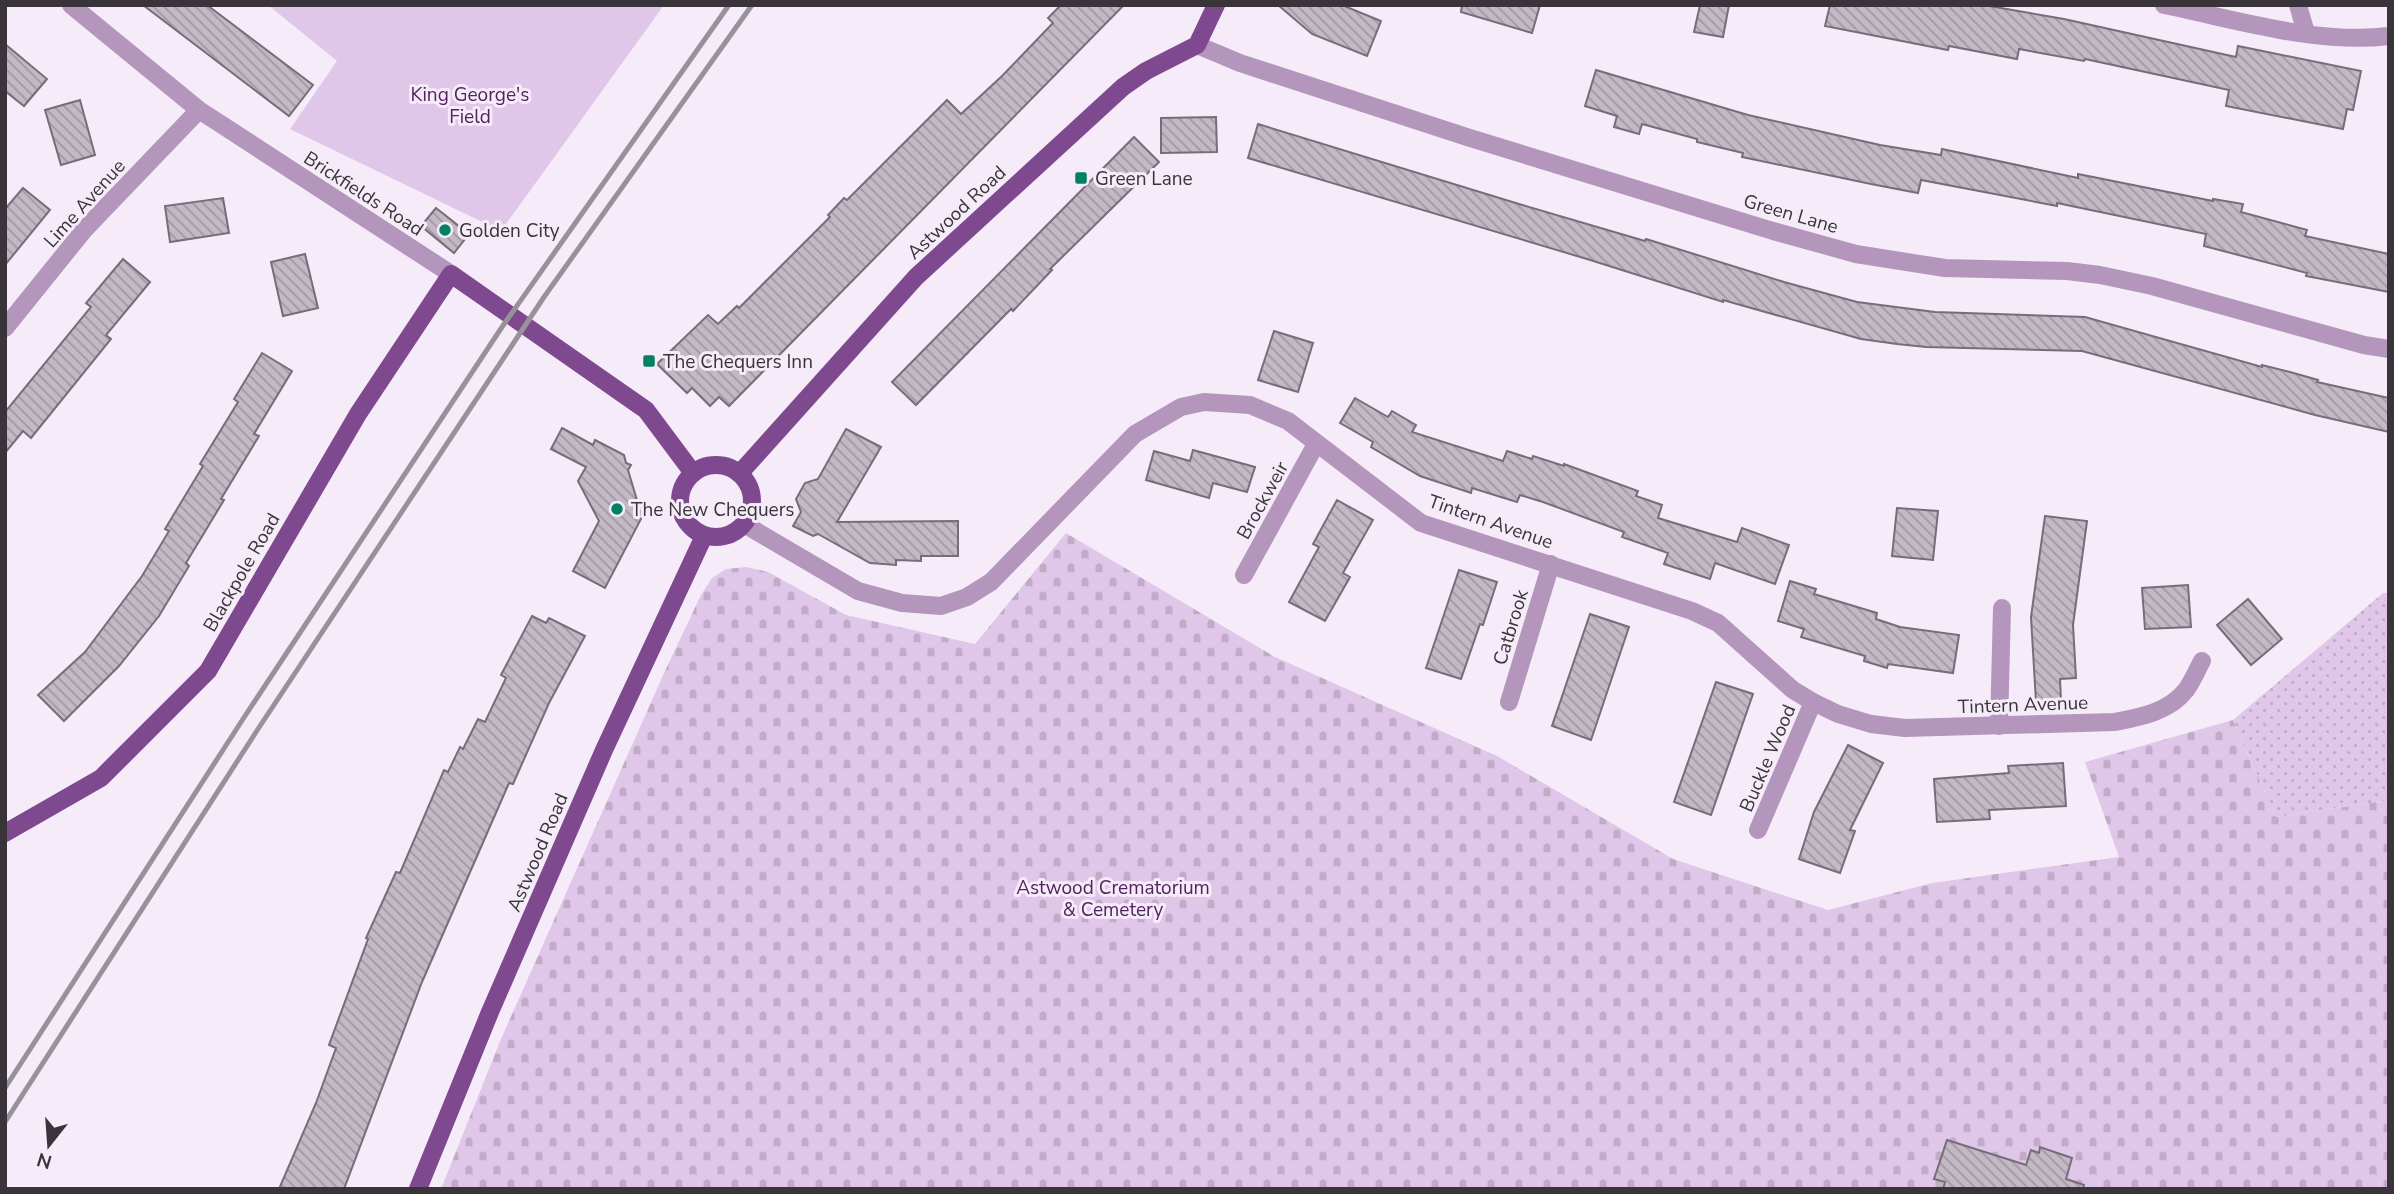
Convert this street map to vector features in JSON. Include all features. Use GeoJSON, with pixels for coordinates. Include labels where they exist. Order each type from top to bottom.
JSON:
{"type":"FeatureCollection","features":[{"type":"Feature","properties":{"kind":"main road"},"geometry":{"type":"LineString","coordinates":[[1197,45],[1216,5]]}},
{"type":"Feature","properties":{"kind":"main road","name":"Astwood Road"},"geometry":{"type":"LineString","coordinates":[[740,474],[916,277],[1123,87],[1146,71],[1197,45]]}},
{"type":"Feature","properties":{"kind":"main road","name":"Brickfields Road"},"geometry":{"type":"LineString","coordinates":[[452,274],[646,410],[693,473]]}},
{"type":"Feature","properties":{"kind":"main road","name":"Blackpole Road"},"geometry":{"type":"LineString","coordinates":[[5,833],[101,779],[208,671],[358,414],[452,274]]}},
{"type":"Feature","properties":{"kind":"main road"},"geometry":{"type":"LineString","coordinates":[[712,465],[721,465],[740,474],[747,482],[752,504],[750,515],[744,524],[726,536],[704,536],[695,530],[682,513],[681,491],[685,481],[693,473],[712,465]]}},
{"type":"Feature","properties":{"kind":"main road","name":"Astwood Road"},"geometry":{"type":"LineString","coordinates":[[418,1189],[490,1013],[604,750],[704,536]]}},
{"type":"Feature","properties":{"kind":"street","name":"Brickfields Road"},"geometry":{"type":"LineString","coordinates":[[71,5],[200,110],[452,274]]}},
{"type":"Feature","properties":{"kind":"street"},"geometry":{"type":"LineString","coordinates":[[2164,5],[2306,33],[2371,38],[2389,36]]}},
{"type":"Feature","properties":{"kind":"street"},"geometry":{"type":"LineString","coordinates":[[2298,5],[2306,33]]}},
{"type":"Feature","properties":{"kind":"street","name":"Green Lane"},"geometry":{"type":"LineString","coordinates":[[1197,45],[1240,63],[1469,138],[1856,254],[1945,268],[2067,271],[2100,275],[2152,286],[2364,345],[2389,349]]}},
{"type":"Feature","properties":{"kind":"street","name":"Lime Avenue"},"geometry":{"type":"LineString","coordinates":[[5,328],[85,230],[200,110]]}},
{"type":"Feature","properties":{"kind":"street","name":"Tintern Avenue"},"geometry":{"type":"LineString","coordinates":[[744,524],[858,591],[902,603],[941,606],[967,597],[991,582],[1135,434],[1181,407],[1204,402],[1250,405],[1287,421],[1421,523],[1692,611],[1718,623],[1793,690],[1838,714],[1871,724],[1905,728],[2115,722],[2148,715],[2171,704],[2185,691],[2202,661]]}},
{"type":"Feature","properties":{"kind":"street","name":"Brockweir"},"geometry":{"type":"LineString","coordinates":[[1244,575],[1316,444]]}},
{"type":"Feature","properties":{"kind":"street","name":"Catbrook"},"geometry":{"type":"LineString","coordinates":[[1509,702],[1551,564]]}},
{"type":"Feature","properties":{"kind":"street"},"geometry":{"type":"LineString","coordinates":[[1999,726],[2002,608]]}},
{"type":"Feature","properties":{"kind":"street","name":"Buckle Wood"},"geometry":{"type":"LineString","coordinates":[[1758,830],[1814,702]]}},
{"type":"Feature","properties":{"kind":"green space","name":"King George's Field"},"geometry":{"type":"Polygon","coordinates":[[[268,5],[664,5],[501,231],[290,129],[337,61],[268,5]]]}},
{"type":"Feature","properties":{"kind":"green space","name":"Astwood Crematorium & Cemetery"},"geometry":{"type":"Polygon","coordinates":[[[1066,533],[1275,657],[1497,756],[1673,859],[1828,910],[1932,883],[2119,857],[2085,762],[2233,720],[2276,817],[2389,800],[2389,1189],[441,1189],[501,1039],[665,671],[701,595],[712,578],[726,569],[746,567],[768,572],[846,615],[975,644],[1066,533]]]}},
{"type":"Feature","properties":{"kind":"green space"},"geometry":{"type":"Polygon","coordinates":[[[2383,593],[2389,593],[2389,800],[2276,817],[2233,720],[2383,593]]]}},
{"type":"Feature","properties":{"kind":"building"},"geometry":{"type":"Polygon","coordinates":[[[143,5],[207,5],[313,85],[289,116],[143,5]]]}},
{"type":"Feature","properties":{"kind":"building"},"geometry":{"type":"Polygon","coordinates":[[[1061,5],[1124,5],[729,406],[719,397],[710,406],[692,388],[687,393],[657,364],[708,315],[718,324],[737,306],[739,308],[830,217],[828,215],[844,198],[847,200],[947,100],[961,114],[1053,23],[1048,18],[1061,5]]]}},
{"type":"Feature","properties":{"kind":"building"},"geometry":{"type":"Polygon","coordinates":[[[1278,5],[1342,5],[1381,21],[1367,56],[1312,34],[1278,5]]]}},
{"type":"Feature","properties":{"kind":"building"},"geometry":{"type":"Polygon","coordinates":[[[1462,5],[1540,5],[1532,33],[1461,12],[1462,5]]]}},
{"type":"Feature","properties":{"kind":"building"},"geometry":{"type":"Polygon","coordinates":[[[1700,5],[1729,5],[1723,37],[1694,32],[1700,5]]]}},
{"type":"Feature","properties":{"kind":"building"},"geometry":{"type":"Polygon","coordinates":[[[1830,5],[1984,5],[2064,19],[2236,57],[2238,46],[2361,71],[2353,110],[2347,109],[2343,129],[2226,106],[2229,90],[2085,59],[2084,61],[2019,49],[2017,59],[1949,46],[1948,50],[1825,26],[1830,5]]]}},
{"type":"Feature","properties":{"kind":"building"},"geometry":{"type":"Polygon","coordinates":[[[5,44],[47,79],[24,106],[5,91],[5,44]]]}},
{"type":"Feature","properties":{"kind":"building"},"geometry":{"type":"Polygon","coordinates":[[[1596,70],[1748,115],[1880,145],[1941,155],[1942,149],[2078,178],[2078,174],[2213,201],[2243,204],[2241,212],[2307,230],[2305,236],[2389,254],[2389,292],[2306,276],[2307,273],[2204,246],[2206,234],[2057,203],[2057,206],[1921,180],[1918,193],[1871,184],[1742,157],[1743,153],[1697,142],[1697,139],[1642,124],[1639,134],[1614,127],[1617,116],[1585,106],[1596,70]]]}},
{"type":"Feature","properties":{"kind":"building"},"geometry":{"type":"Polygon","coordinates":[[[80,100],[95,155],[61,165],[45,110],[80,100]]]}},
{"type":"Feature","properties":{"kind":"building"},"geometry":{"type":"Polygon","coordinates":[[[1216,117],[1217,152],[1161,153],[1161,118],[1216,117]]]}},
{"type":"Feature","properties":{"kind":"building"},"geometry":{"type":"Polygon","coordinates":[[[1258,124],[1519,204],[1857,302],[1935,312],[2085,317],[2262,367],[2290,372],[2318,380],[2317,382],[2389,398],[2389,432],[2315,415],[2082,351],[1897,344],[1861,339],[1723,302],[1248,158],[1258,124]]]}},
{"type":"Feature","properties":{"kind":"building"},"geometry":{"type":"Polygon","coordinates":[[[1134,137],[1159,162],[1050,269],[1052,270],[1013,311],[1011,309],[916,405],[892,382],[1134,137]]]}},
{"type":"Feature","properties":{"kind":"building"},"geometry":{"type":"Polygon","coordinates":[[[23,188],[50,210],[5,265],[5,209],[23,188]]]}},
{"type":"Feature","properties":{"kind":"building"},"geometry":{"type":"Polygon","coordinates":[[[223,198],[229,233],[170,242],[165,206],[223,198]]]}},
{"type":"Feature","properties":{"kind":"building","name":"Golden City"},"geometry":{"type":"Polygon","coordinates":[[[436,208],[469,234],[454,253],[421,226],[436,208]]]}},
{"type":"Feature","properties":{"kind":"building"},"geometry":{"type":"Polygon","coordinates":[[[305,254],[318,308],[283,316],[271,262],[305,254]]]}},
{"type":"Feature","properties":{"kind":"building"},"geometry":{"type":"Polygon","coordinates":[[[123,259],[150,282],[106,335],[111,339],[31,438],[23,431],[5,453],[5,412],[91,307],[86,303],[123,259]]]}},
{"type":"Feature","properties":{"kind":"building"},"geometry":{"type":"Polygon","coordinates":[[[1274,331],[1313,343],[1298,392],[1258,380],[1274,331]]]}},
{"type":"Feature","properties":{"kind":"building"},"geometry":{"type":"Polygon","coordinates":[[[262,353],[292,371],[254,434],[259,436],[221,499],[224,500],[186,563],[189,566],[159,616],[119,666],[64,721],[38,695],[85,652],[142,576],[169,531],[165,529],[203,466],[200,464],[238,402],[234,399],[262,353]]]}},
{"type":"Feature","properties":{"kind":"building"},"geometry":{"type":"Polygon","coordinates":[[[1355,398],[1388,417],[1392,411],[1416,425],[1412,432],[1503,461],[1507,451],[1532,459],[1533,456],[1564,464],[1638,491],[1636,496],[1662,505],[1658,518],[1737,542],[1742,528],[1789,545],[1775,584],[1715,563],[1710,579],[1664,564],[1668,553],[1622,537],[1624,532],[1543,502],[1520,495],[1517,502],[1472,488],[1471,493],[1420,476],[1371,447],[1373,442],[1340,423],[1355,398]]]}},
{"type":"Feature","properties":{"kind":"building","name":"The New Chequers"},"geometry":{"type":"Polygon","coordinates":[[[562,428],[593,445],[595,440],[624,455],[626,463],[631,465],[628,470],[642,517],[605,588],[573,571],[599,521],[578,481],[586,467],[551,449],[562,428]]]}},
{"type":"Feature","properties":{"kind":"building"},"geometry":{"type":"Polygon","coordinates":[[[846,429],[881,447],[837,522],[958,521],[958,556],[921,556],[921,561],[896,560],[896,565],[870,563],[818,534],[813,536],[793,526],[801,512],[796,499],[805,483],[818,479],[846,429]]]}},
{"type":"Feature","properties":{"kind":"building"},"geometry":{"type":"Polygon","coordinates":[[[1193,450],[1255,467],[1247,492],[1213,483],[1209,498],[1146,480],[1154,451],[1190,461],[1193,450]]]}},
{"type":"Feature","properties":{"kind":"building"},"geometry":{"type":"Polygon","coordinates":[[[1337,500],[1373,520],[1343,573],[1350,577],[1325,621],[1289,602],[1319,547],[1313,544],[1337,500]]]}},
{"type":"Feature","properties":{"kind":"building"},"geometry":{"type":"Polygon","coordinates":[[[1897,508],[1938,511],[1933,560],[1892,556],[1897,508]]]}},
{"type":"Feature","properties":{"kind":"building"},"geometry":{"type":"Polygon","coordinates":[[[2045,516],[2087,521],[2073,625],[2076,678],[2060,679],[2061,700],[2036,702],[2031,617],[2045,516]]]}},
{"type":"Feature","properties":{"kind":"building"},"geometry":{"type":"Polygon","coordinates":[[[1459,570],[1497,582],[1461,679],[1426,668],[1459,570]]]}},
{"type":"Feature","properties":{"kind":"building"},"geometry":{"type":"Polygon","coordinates":[[[1790,581],[1816,589],[1814,594],[1877,613],[1876,619],[1900,627],[1959,635],[1953,673],[1888,664],[1887,668],[1864,661],[1865,656],[1801,637],[1804,629],[1778,621],[1790,581]]]}},
{"type":"Feature","properties":{"kind":"building"},"geometry":{"type":"Polygon","coordinates":[[[2188,585],[2191,627],[2145,629],[2142,588],[2188,585]]]}},
{"type":"Feature","properties":{"kind":"building"},"geometry":{"type":"Polygon","coordinates":[[[2248,599],[2282,639],[2251,665],[2217,625],[2248,599]]]}},
{"type":"Feature","properties":{"kind":"building"},"geometry":{"type":"Polygon","coordinates":[[[1590,614],[1629,627],[1591,740],[1552,726],[1590,614]]]}},
{"type":"Feature","properties":{"kind":"building"},"geometry":{"type":"Polygon","coordinates":[[[532,616],[546,623],[549,618],[585,636],[549,703],[513,784],[509,783],[422,982],[344,1189],[279,1189],[336,1048],[329,1045],[368,939],[366,938],[396,872],[400,873],[444,770],[448,772],[478,719],[485,722],[506,678],[501,675],[532,616]]]}},
{"type":"Feature","properties":{"kind":"building"},"geometry":{"type":"Polygon","coordinates":[[[1716,682],[1753,694],[1711,815],[1674,802],[1716,682]]]}},
{"type":"Feature","properties":{"kind":"building"},"geometry":{"type":"Polygon","coordinates":[[[1848,745],[1883,763],[1850,830],[1855,831],[1840,873],[1799,859],[1814,812],[1848,745]]]}},
{"type":"Feature","properties":{"kind":"building"},"geometry":{"type":"Polygon","coordinates":[[[2063,763],[2066,806],[1989,810],[1990,819],[1937,822],[1934,779],[2009,773],[2008,766],[2063,763]]]}},
{"type":"Feature","properties":{"kind":"building"},"geometry":{"type":"Polygon","coordinates":[[[1947,1140],[2026,1165],[2031,1150],[2039,1153],[2040,1147],[2072,1158],[2066,1179],[2084,1185],[2083,1189],[1943,1189],[1945,1182],[1934,1179],[1947,1140]]]}},
{"type":"Feature","properties":{"kind":"railway"},"geometry":{"type":"LineString","coordinates":[[5,1088],[243,719],[502,327],[729,5]]}},
{"type":"Feature","properties":{"kind":"railway"},"geometry":{"type":"LineString","coordinates":[[5,1122],[258,729],[544,297],[752,5]]}},
{"type":"Feature","properties":{"kind":"place","name":"Green Lane"},"geometry":{"type":"Point","coordinates":[1081,178]}},
{"type":"Feature","properties":{"kind":"place","name":"Golden City"},"geometry":{"type":"Point","coordinates":[445,230]}},
{"type":"Feature","properties":{"kind":"place","name":"The Chequers Inn"},"geometry":{"type":"Point","coordinates":[649,361]}},
{"type":"Feature","properties":{"kind":"place","name":"The New Chequers"},"geometry":{"type":"Point","coordinates":[617,509]}}]}
